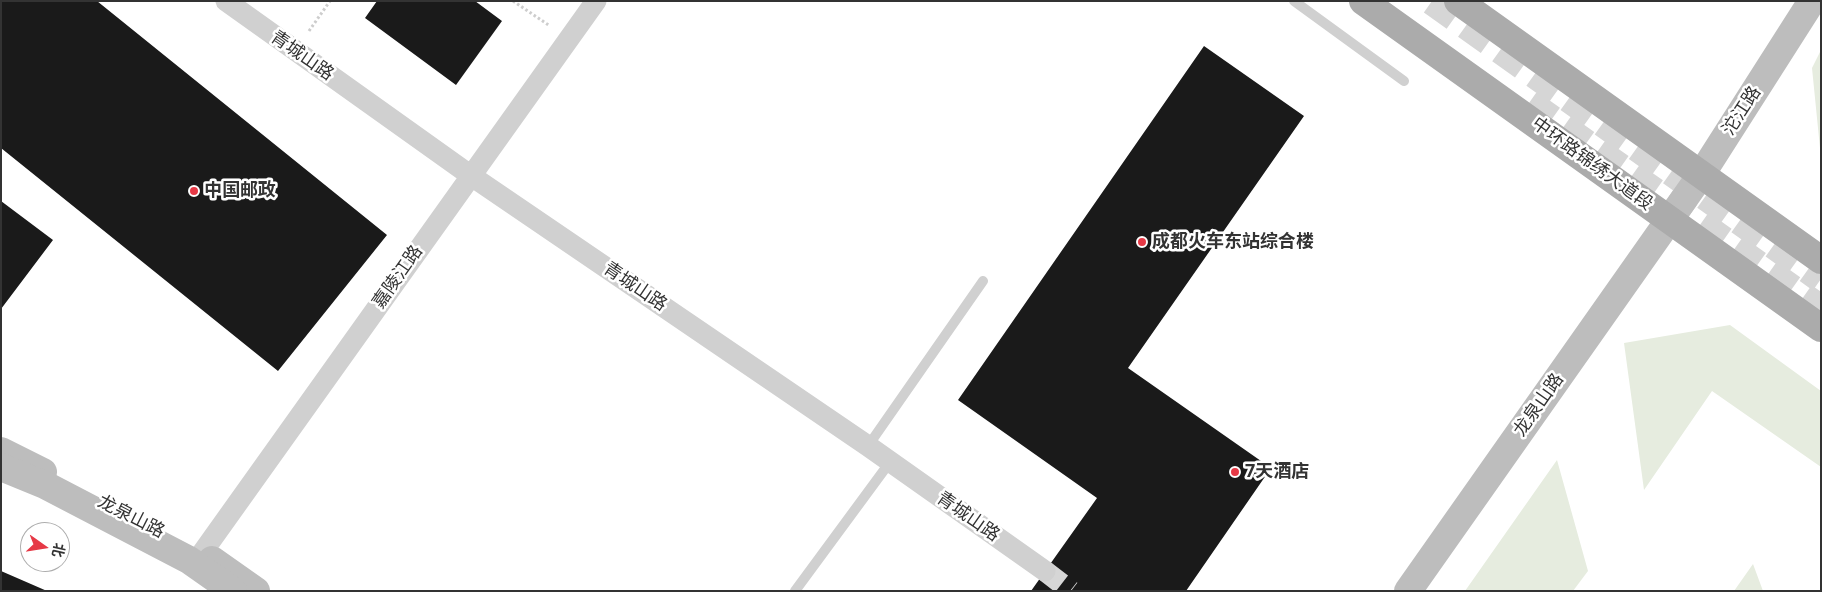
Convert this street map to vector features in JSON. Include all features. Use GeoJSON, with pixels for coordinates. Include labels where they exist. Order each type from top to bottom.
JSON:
{"type":"FeatureCollection","features":[{"type":"Feature","properties":{"kind":"main road","name":"中环路锦绣大道段"},"geometry":{"type":"LineString","coordinates":[[1363,1],[1821,328]]}},
{"type":"Feature","properties":{"kind":"main road"},"geometry":{"type":"LineString","coordinates":[[1458,1],[1821,260]]}},
{"type":"Feature","properties":{"kind":"street","name":"青城山路"},"geometry":{"type":"LineString","coordinates":[[226,1],[470,175],[868,446],[1045,571]]}},
{"type":"Feature","properties":{"kind":"street","name":"嘉陵江路"},"geometry":{"type":"LineString","coordinates":[[202,553],[596,1]]}},
{"type":"Feature","properties":{"kind":"street","name":"沱江路"},"geometry":{"type":"LineString","coordinates":[[1669,220],[1701,175],[1812,1]]}},
{"type":"Feature","properties":{"kind":"street","name":"龙泉山路"},"geometry":{"type":"LineString","coordinates":[[1408,591],[1669,220]]}},
{"type":"Feature","properties":{"kind":"street","name":"龙泉山路"},"geometry":{"type":"LineString","coordinates":[[1,451],[202,553],[256,591]]}},
{"type":"Feature","properties":{"kind":"street"},"geometry":{"type":"LineString","coordinates":[[1,467],[45,485],[189,560],[233,591]]}},
{"type":"Feature","properties":{"kind":"lane"},"geometry":{"type":"LineString","coordinates":[[1294,1],[1404,81]]}},
{"type":"Feature","properties":{"kind":"lane"},"geometry":{"type":"LineString","coordinates":[[868,446],[983,281]]}},
{"type":"Feature","properties":{"kind":"lane"},"geometry":{"type":"LineString","coordinates":[[795,591],[890,462]]}},
{"type":"Feature","properties":{"kind":"path"},"geometry":{"type":"LineString","coordinates":[[295,50],[330,1]]}},
{"type":"Feature","properties":{"kind":"path"},"geometry":{"type":"LineString","coordinates":[[513,1],[569,38]]}},
{"type":"Feature","properties":{"kind":"shaded area"},"geometry":{"type":"Polygon","coordinates":[[[1821,50],[1821,158],[1812,68],[1821,50]]]}},
{"type":"Feature","properties":{"kind":"shaded area"},"geometry":{"type":"Polygon","coordinates":[[[1730,325],[1821,391],[1821,467],[1712,391],[1644,490],[1624,343],[1730,325]]]}},
{"type":"Feature","properties":{"kind":"shaded area"},"geometry":{"type":"Polygon","coordinates":[[[1557,460],[1588,571],[1573,591],[1465,591],[1557,460]]]}},
{"type":"Feature","properties":{"kind":"shaded area"},"geometry":{"type":"Polygon","coordinates":[[[1753,564],[1763,591],[1734,591],[1753,564]]]}},
{"type":"Feature","properties":{"kind":"building","name":"中国邮政"},"geometry":{"type":"Polygon","coordinates":[[[1,1],[97,1],[387,235],[278,371],[1,148],[1,1]]]}},
{"type":"Feature","properties":{"kind":"building"},"geometry":{"type":"Polygon","coordinates":[[[377,1],[475,1],[502,21],[456,85],[365,18],[377,1]]]}},
{"type":"Feature","properties":{"kind":"building","name":"成都火车东站综合楼"},"geometry":{"type":"Polygon","coordinates":[[[1204,46],[1304,116],[1128,368],[1271,468],[1186,591],[1031,591],[1097,498],[958,400],[1204,46]]]}},
{"type":"Feature","properties":{"kind":"building"},"geometry":{"type":"Polygon","coordinates":[[[1,201],[53,240],[1,309],[1,201]]]}},
{"type":"Feature","properties":{"kind":"building"},"geometry":{"type":"Polygon","coordinates":[[[1,571],[47,591],[1,591],[1,571]]]}},
{"type":"Feature","properties":{"kind":"tunnel"},"geometry":{"type":"LineString","coordinates":[[1432,1],[1821,279]]}},
{"type":"Feature","properties":{"kind":"tunnel"},"geometry":{"type":"LineString","coordinates":[[1529,103],[1821,309]]}},
{"type":"Feature","properties":{"kind":"tunnel"},"geometry":{"type":"LineString","coordinates":[[1045,571],[1071,591]]}},
{"type":"Feature","properties":{"kind":"place","name":"中国邮政"},"geometry":{"type":"Point","coordinates":[194,191]}},
{"type":"Feature","properties":{"kind":"place","name":"成都火车东站综合楼"},"geometry":{"type":"Point","coordinates":[1142,242]}},
{"type":"Feature","properties":{"kind":"place","name":"7天酒店"},"geometry":{"type":"Point","coordinates":[1235,472]}}]}
